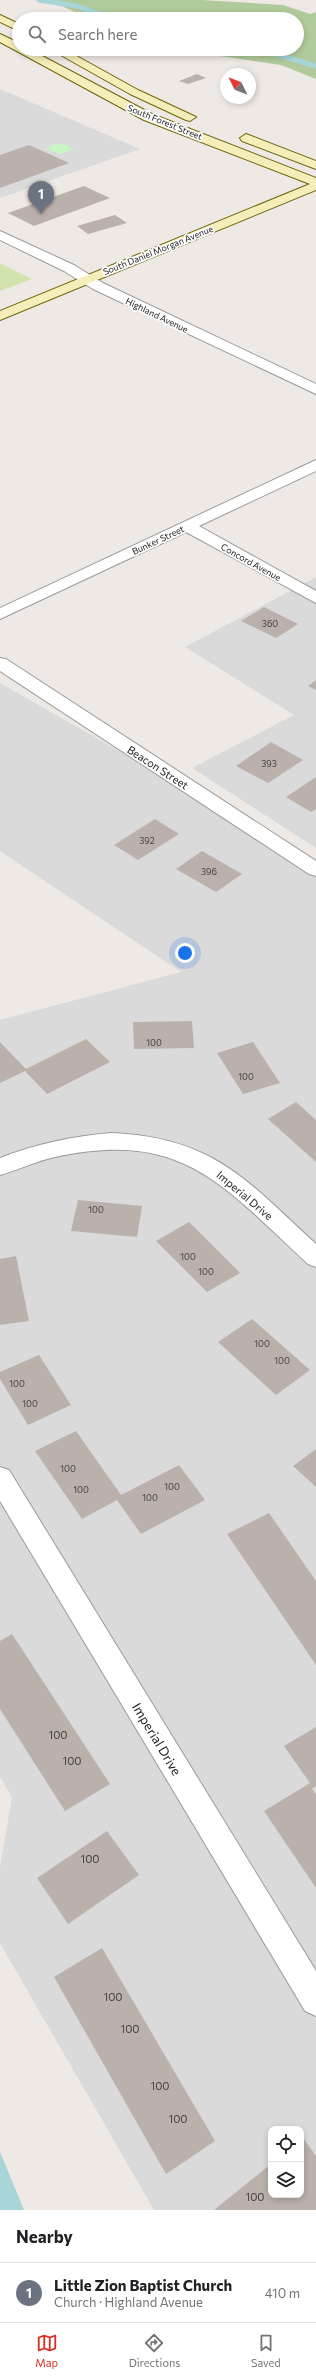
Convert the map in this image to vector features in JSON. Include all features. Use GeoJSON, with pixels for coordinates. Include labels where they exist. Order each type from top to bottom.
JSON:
{"type":"FeatureCollection","features":[{"type":"Feature","properties":{"kind":"street"},"geometry":{"type":"LineString","coordinates":[[0,18],[12,24]]}},
{"type":"Feature","properties":{"kind":"street","name":"South Forest Street"},"geometry":{"type":"LineString","coordinates":[[0,37],[12,44]]}},
{"type":"Feature","properties":{"kind":"street","name":"South Forest Street"},"geometry":{"type":"LineString","coordinates":[[35,56],[148,117],[316,182]]}},
{"type":"Feature","properties":{"kind":"street","name":"South Forest Street"},"geometry":{"type":"LineString","coordinates":[[69,56],[134,92],[199,120]]}},
{"type":"Feature","properties":{"kind":"street"},"geometry":{"type":"LineString","coordinates":[[235,134],[316,165]]}},
{"type":"Feature","properties":{"kind":"street","name":"South Daniel Morgan Avenue"},"geometry":{"type":"LineString","coordinates":[[0,316],[316,186]]}},
{"type":"Feature","properties":{"kind":"street","name":"Highland Avenue"},"geometry":{"type":"LineString","coordinates":[[0,235],[70,268],[98,286],[316,390]]}},
{"type":"Feature","properties":{"kind":"street","name":"Bunker Street"},"geometry":{"type":"LineString","coordinates":[[0,614],[316,465]]}},
{"type":"Feature","properties":{"kind":"street","name":"Concord Avenue"},"geometry":{"type":"LineString","coordinates":[[187,526],[316,598]]}},
{"type":"Feature","properties":{"kind":"street","name":"Beacon Street"},"geometry":{"type":"LineString","coordinates":[[0,664],[316,870]]}},
{"type":"Feature","properties":{"kind":"street","name":"Imperial Drive"},"geometry":{"type":"LineString","coordinates":[[0,1167],[28,1154],[60,1146],[107,1142],[161,1147],[192,1157],[220,1172],[316,1258]]}},
{"type":"Feature","properties":{"kind":"street","name":"Imperial Drive"},"geometry":{"type":"LineString","coordinates":[[0,1478],[316,2000]]}},
{"type":"Feature","properties":{"kind":"shaded area"},"geometry":{"type":"Polygon","coordinates":[[[0,89],[140,149],[0,198],[0,89]]]}},
{"type":"Feature","properties":{"kind":"shaded area"},"geometry":{"type":"Polygon","coordinates":[[[316,577],[316,848],[192,768],[294,715],[185,647],[316,577]]]}},
{"type":"Feature","properties":{"kind":"shaded area"},"geometry":{"type":"Polygon","coordinates":[[[0,683],[316,863],[316,2210],[154,2210],[0,1943],[0,1867],[12,1797],[0,1777],[0,1020],[181,972],[0,851],[0,683]]]}},
{"type":"Feature","properties":{"kind":"green space"},"geometry":{"type":"Polygon","coordinates":[[[48,0],[202,0],[283,5],[304,12],[75,12],[48,0]]]}},
{"type":"Feature","properties":{"kind":"green space"},"geometry":{"type":"Polygon","coordinates":[[[304,12],[310,14],[316,12],[316,79],[281,65],[219,56],[304,56],[304,12]]]}},
{"type":"Feature","properties":{"kind":"green space"},"geometry":{"type":"Polygon","coordinates":[[[64,144],[74,149],[60,154],[47,149],[52,145],[64,144]]]}},
{"type":"Feature","properties":{"kind":"green space"},"geometry":{"type":"Polygon","coordinates":[[[0,263],[32,279],[0,291],[0,263]]]}},
{"type":"Feature","properties":{"kind":"water"},"geometry":{"type":"Polygon","coordinates":[[[0,2152],[24,2210],[0,2210],[0,2152]]]}},
{"type":"Feature","properties":{"kind":"building"},"geometry":{"type":"Polygon","coordinates":[[[197,74],[206,78],[188,84],[179,81],[197,74]]]}},
{"type":"Feature","properties":{"kind":"building"},"geometry":{"type":"Polygon","coordinates":[[[29,145],[69,163],[0,188],[0,155],[29,145]]]}},
{"type":"Feature","properties":{"kind":"building"},"geometry":{"type":"Polygon","coordinates":[[[84,186],[110,198],[34,226],[8,213],[84,186]]]}},
{"type":"Feature","properties":{"kind":"building"},"geometry":{"type":"Polygon","coordinates":[[[115,215],[127,223],[88,234],[77,226],[115,215]]]}},
{"type":"Feature","properties":{"kind":"building"},"geometry":{"type":"Polygon","coordinates":[[[264,607],[298,624],[276,638],[241,621],[264,607]]]}},
{"type":"Feature","properties":{"kind":"building"},"geometry":{"type":"Polygon","coordinates":[[[316,680],[316,690],[308,686],[316,680]]]}},
{"type":"Feature","properties":{"kind":"building"},"geometry":{"type":"Polygon","coordinates":[[[271,742],[303,760],[268,783],[236,766],[271,742]]]}},
{"type":"Feature","properties":{"kind":"building"},"geometry":{"type":"Polygon","coordinates":[[[316,777],[316,809],[311,812],[286,797],[316,777]]]}},
{"type":"Feature","properties":{"kind":"building"},"geometry":{"type":"Polygon","coordinates":[[[155,819],[179,834],[138,860],[114,845],[155,819]]]}},
{"type":"Feature","properties":{"kind":"building"},"geometry":{"type":"Polygon","coordinates":[[[202,851],[242,874],[216,892],[176,869],[202,851]]]}},
{"type":"Feature","properties":{"kind":"building"},"geometry":{"type":"Polygon","coordinates":[[[192,1021],[194,1048],[134,1049],[133,1022],[192,1021]]]}},
{"type":"Feature","properties":{"kind":"building"},"geometry":{"type":"Polygon","coordinates":[[[86,1039],[110,1062],[47,1094],[25,1071],[0,1083],[0,1042],[26,1069],[86,1039]]]}},
{"type":"Feature","properties":{"kind":"building"},"geometry":{"type":"Polygon","coordinates":[[[253,1042],[280,1083],[243,1094],[217,1053],[253,1042]]]}},
{"type":"Feature","properties":{"kind":"building"},"geometry":{"type":"Polygon","coordinates":[[[296,1102],[316,1120],[316,1162],[268,1119],[296,1102]]]}},
{"type":"Feature","properties":{"kind":"building"},"geometry":{"type":"Polygon","coordinates":[[[78,1200],[142,1206],[137,1237],[71,1231],[78,1200]]]}},
{"type":"Feature","properties":{"kind":"building"},"geometry":{"type":"Polygon","coordinates":[[[189,1222],[240,1273],[207,1292],[156,1241],[189,1222]]]}},
{"type":"Feature","properties":{"kind":"building"},"geometry":{"type":"Polygon","coordinates":[[[16,1256],[29,1321],[0,1325],[0,1259],[16,1256]]]}},
{"type":"Feature","properties":{"kind":"building"},"geometry":{"type":"Polygon","coordinates":[[[252,1319],[310,1370],[276,1395],[218,1342],[252,1319]]]}},
{"type":"Feature","properties":{"kind":"building"},"geometry":{"type":"Polygon","coordinates":[[[39,1355],[71,1405],[28,1425],[0,1379],[0,1372],[39,1355]]]}},
{"type":"Feature","properties":{"kind":"building"},"geometry":{"type":"Polygon","coordinates":[[[76,1431],[121,1495],[179,1465],[205,1500],[141,1534],[117,1500],[82,1519],[35,1451],[76,1431]]]}},
{"type":"Feature","properties":{"kind":"building"},"geometry":{"type":"Polygon","coordinates":[[[316,1449],[316,1487],[293,1466],[316,1449]]]}},
{"type":"Feature","properties":{"kind":"building"},"geometry":{"type":"Polygon","coordinates":[[[269,1513],[316,1581],[316,1665],[227,1534],[269,1513]]]}},
{"type":"Feature","properties":{"kind":"building"},"geometry":{"type":"Polygon","coordinates":[[[12,1634],[110,1784],[65,1811],[0,1709],[0,1641],[12,1634]]]}},
{"type":"Feature","properties":{"kind":"building"},"geometry":{"type":"Polygon","coordinates":[[[316,1727],[316,1786],[312,1789],[316,1794],[316,1888],[264,1811],[310,1783],[284,1746],[316,1727]]]}},
{"type":"Feature","properties":{"kind":"building"},"geometry":{"type":"Polygon","coordinates":[[[107,1831],[139,1875],[68,1924],[37,1878],[107,1831]]]}},
{"type":"Feature","properties":{"kind":"building"},"geometry":{"type":"Polygon","coordinates":[[[102,1948],[215,2141],[166,2174],[54,1977],[102,1948]]]}},
{"type":"Feature","properties":{"kind":"building"},"geometry":{"type":"Polygon","coordinates":[[[304,2139],[316,2156],[316,2210],[214,2210],[268,2166],[268,2198],[304,2198],[304,2139]]]}},
{"type":"Feature","properties":{"kind":"waterway"},"geometry":{"type":"LineString","coordinates":[[39,0],[77,6],[94,12]]}},
{"type":"Feature","properties":{"kind":"waterway"},"geometry":{"type":"LineString","coordinates":[[282,56],[316,66]]}},
{"type":"Feature","properties":{"kind":"place","name":"Little Zion Baptist Church"},"geometry":{"type":"Point","coordinates":[41,214]}}]}
